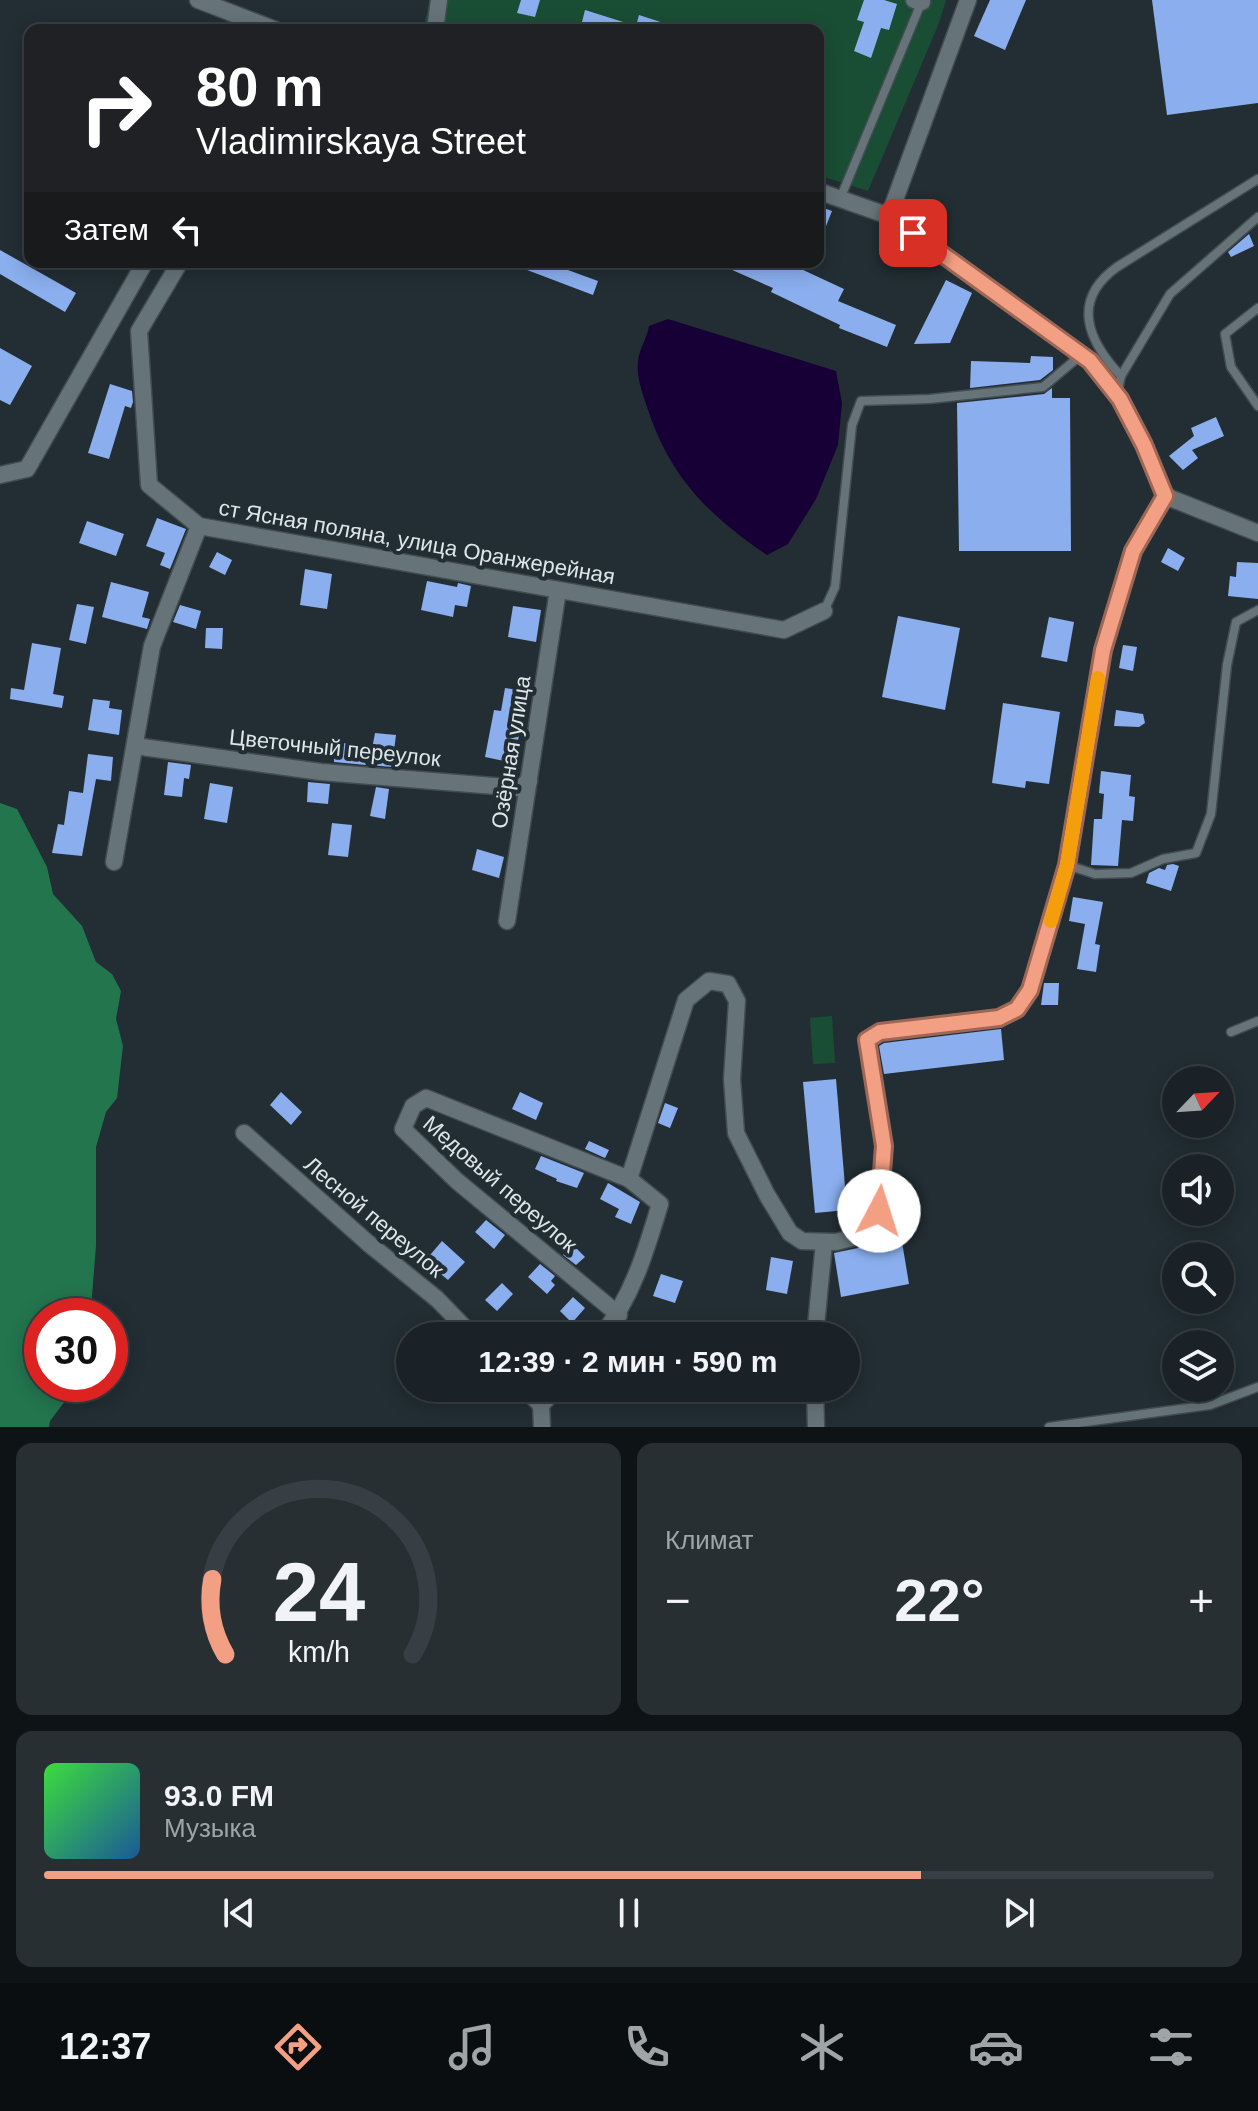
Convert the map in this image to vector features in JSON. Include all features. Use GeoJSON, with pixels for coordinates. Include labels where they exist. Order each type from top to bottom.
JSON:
{"type":"FeatureCollection","features":[{"type":"Feature","properties":{"kind":"street"},"geometry":{"type":"LineString","coordinates":[[198,0],[260,24]]}},
{"type":"Feature","properties":{"kind":"street"},"geometry":{"type":"LineString","coordinates":[[436,24],[439,0]]}},
{"type":"Feature","properties":{"kind":"street"},"geometry":{"type":"LineString","coordinates":[[889,216],[968,0]]}},
{"type":"Feature","properties":{"kind":"street"},"geometry":{"type":"LineString","coordinates":[[824,193],[889,216],[1090,361],[1117,395],[1144,445],[1165,496],[1258,533]]}},
{"type":"Feature","properties":{"kind":"street"},"geometry":{"type":"LineString","coordinates":[[0,475],[27,469],[142,268]]}},
{"type":"Feature","properties":{"kind":"street","name":"ст Ясная поляна, улица Оранжерейная"},"geometry":{"type":"LineString","coordinates":[[176,268],[139,331],[149,485],[199,526],[784,630],[824,611]]}},
{"type":"Feature","properties":{"kind":"street"},"geometry":{"type":"LineString","coordinates":[[613,1322],[646,1253],[660,1204],[629,1179],[686,1000],[709,981],[728,984],[737,1001],[732,1079],[736,1133],[790,1233],[802,1241],[824,1243],[855,1237],[869,1227],[879,1211],[884,1146],[867,1040],[880,1032],[999,1018],[1017,1009],[1030,990],[1067,865],[1103,650],[1133,551],[1165,496]]}},
{"type":"Feature","properties":{"kind":"street"},"geometry":{"type":"LineString","coordinates":[[114,862],[152,646],[199,526]]}},
{"type":"Feature","properties":{"kind":"street","name":"Озёрная улица"},"geometry":{"type":"LineString","coordinates":[[507,921],[558,590]]}},
{"type":"Feature","properties":{"kind":"street","name":"Цветочный переулок"},"geometry":{"type":"LineString","coordinates":[[135,746],[336,773],[519,788],[529,781]]}},
{"type":"Feature","properties":{"kind":"street","name":"Медовый переулок"},"geometry":{"type":"LineString","coordinates":[[619,1315],[457,1181],[403,1129],[413,1106],[426,1098],[629,1179]]}},
{"type":"Feature","properties":{"kind":"street","name":"Лесной переулок"},"geometry":{"type":"LineString","coordinates":[[244,1133],[368,1243],[437,1299],[459,1322]]}},
{"type":"Feature","properties":{"kind":"street"},"geometry":{"type":"LineString","coordinates":[[816,1322],[824,1243]]}},
{"type":"Feature","properties":{"kind":"street"},"geometry":{"type":"LineString","coordinates":[[538,1402],[541,1405],[542,1427]]}},
{"type":"Feature","properties":{"kind":"street"},"geometry":{"type":"LineString","coordinates":[[541,1405],[544,1402]]}},
{"type":"Feature","properties":{"kind":"street"},"geometry":{"type":"LineString","coordinates":[[815,1402],[816,1427]]}},
{"type":"Feature","properties":{"kind":"lane"},"geometry":{"type":"LineString","coordinates":[[840,199],[919,1]]}},
{"type":"Feature","properties":{"kind":"lane"},"geometry":{"type":"LineString","coordinates":[[1121,376],[1100,354],[1093,337],[1091,292],[1102,278],[1117,267],[1258,179]]}},
{"type":"Feature","properties":{"kind":"lane"},"geometry":{"type":"LineString","coordinates":[[1117,395],[1121,376],[1170,294],[1258,217]]}},
{"type":"Feature","properties":{"kind":"lane"},"geometry":{"type":"LineString","coordinates":[[1258,308],[1225,334],[1231,367],[1258,406]]}},
{"type":"Feature","properties":{"kind":"lane"},"geometry":{"type":"LineString","coordinates":[[824,611],[835,587],[852,425],[861,401],[929,399],[1043,387],[1081,354]]}},
{"type":"Feature","properties":{"kind":"lane"},"geometry":{"type":"LineString","coordinates":[[1067,865],[1095,874],[1131,873],[1163,859],[1196,853],[1211,814],[1227,665],[1236,622],[1258,610]]}},
{"type":"Feature","properties":{"kind":"lane"},"geometry":{"type":"LineString","coordinates":[[1231,1032],[1258,1021]]}},
{"type":"Feature","properties":{"kind":"lane"},"geometry":{"type":"LineString","coordinates":[[1049,1427],[1172,1413],[1210,1405],[1258,1387]]}},
{"type":"Feature","properties":{"kind":"green space"},"geometry":{"type":"Polygon","coordinates":[[[430,0],[946,0],[868,191],[824,177],[824,24],[424,24],[430,0]]]}},
{"type":"Feature","properties":{"kind":"green space"},"geometry":{"type":"Polygon","coordinates":[[[0,803],[17,809],[47,867],[53,894],[82,926],[96,962],[112,974],[121,991],[116,1019],[123,1046],[117,1098],[106,1112],[96,1147],[96,1246],[92,1298],[24,1298],[24,1402],[64,1402],[49,1427],[0,1427],[0,803]]]}},
{"type":"Feature","properties":{"kind":"green space"},"geometry":{"type":"Polygon","coordinates":[[[832,1016],[835,1063],[813,1064],[810,1018],[832,1016]]]}},
{"type":"Feature","properties":{"kind":"shaded area"},"geometry":{"type":"Polygon","coordinates":[[[668,319],[836,371],[842,403],[838,445],[816,499],[788,544],[767,555],[727,525],[694,493],[657,434],[640,386],[638,361],[649,326],[668,319]]]}},
{"type":"Feature","properties":{"kind":"building"},"geometry":{"type":"Polygon","coordinates":[[[521,0],[540,0],[535,17],[517,13],[521,0]]]}},
{"type":"Feature","properties":{"kind":"building"},"geometry":{"type":"Polygon","coordinates":[[[864,0],[884,0],[897,4],[889,30],[881,28],[871,58],[854,51],[864,22],[857,20],[864,0]]]}},
{"type":"Feature","properties":{"kind":"building"},"geometry":{"type":"Polygon","coordinates":[[[990,0],[1026,0],[1005,50],[974,36],[990,0]]]}},
{"type":"Feature","properties":{"kind":"building"},"geometry":{"type":"Polygon","coordinates":[[[1152,0],[1258,0],[1258,103],[1167,115],[1152,0]]]}},
{"type":"Feature","properties":{"kind":"building"},"geometry":{"type":"Polygon","coordinates":[[[585,10],[630,24],[582,24],[585,10]]]}},
{"type":"Feature","properties":{"kind":"building"},"geometry":{"type":"Polygon","coordinates":[[[639,15],[667,24],[637,24],[639,15]]]}},
{"type":"Feature","properties":{"kind":"building"},"geometry":{"type":"Polygon","coordinates":[[[824,208],[832,211],[824,231],[824,208]]]}},
{"type":"Feature","properties":{"kind":"building"},"geometry":{"type":"Polygon","coordinates":[[[1249,234],[1254,246],[1231,257],[1228,252],[1249,234]]]}},
{"type":"Feature","properties":{"kind":"building"},"geometry":{"type":"Polygon","coordinates":[[[0,250],[24,264],[24,268],[32,268],[76,293],[65,312],[0,274],[0,250]]]}},
{"type":"Feature","properties":{"kind":"building"},"geometry":{"type":"Polygon","coordinates":[[[522,268],[562,268],[598,281],[593,295],[522,268]]]}},
{"type":"Feature","properties":{"kind":"building"},"geometry":{"type":"Polygon","coordinates":[[[728,268],[799,268],[844,289],[838,301],[896,325],[887,347],[839,328],[840,325],[771,292],[773,288],[728,268]]]}},
{"type":"Feature","properties":{"kind":"building"},"geometry":{"type":"Polygon","coordinates":[[[946,280],[972,293],[950,343],[914,344],[946,280]]]}},
{"type":"Feature","properties":{"kind":"building"},"geometry":{"type":"Polygon","coordinates":[[[0,348],[32,366],[10,405],[0,400],[0,348]]]}},
{"type":"Feature","properties":{"kind":"building"},"geometry":{"type":"Polygon","coordinates":[[[1031,356],[1053,357],[1053,370],[1040,380],[970,388],[971,361],[1030,363],[1031,356]]]}},
{"type":"Feature","properties":{"kind":"building"},"geometry":{"type":"Polygon","coordinates":[[[110,384],[132,391],[133,402],[131,408],[125,406],[109,459],[88,453],[110,384]]]}},
{"type":"Feature","properties":{"kind":"building"},"geometry":{"type":"Polygon","coordinates":[[[1052,388],[1052,398],[1070,398],[1071,551],[959,551],[957,403],[1044,394],[1052,388]]]}},
{"type":"Feature","properties":{"kind":"building"},"geometry":{"type":"Polygon","coordinates":[[[1216,417],[1224,436],[1192,450],[1198,458],[1183,470],[1169,456],[1194,436],[1191,428],[1216,417]]]}},
{"type":"Feature","properties":{"kind":"building"},"geometry":{"type":"Polygon","coordinates":[[[157,518],[186,529],[170,569],[160,565],[165,553],[146,546],[157,518]]]}},
{"type":"Feature","properties":{"kind":"building"},"geometry":{"type":"Polygon","coordinates":[[[87,521],[124,534],[116,556],[79,543],[87,521]]]}},
{"type":"Feature","properties":{"kind":"building"},"geometry":{"type":"Polygon","coordinates":[[[1168,548],[1185,558],[1178,571],[1161,562],[1168,548]]]}},
{"type":"Feature","properties":{"kind":"building"},"geometry":{"type":"Polygon","coordinates":[[[217,552],[232,560],[225,575],[209,567],[217,552]]]}},
{"type":"Feature","properties":{"kind":"building"},"geometry":{"type":"Polygon","coordinates":[[[1237,562],[1258,563],[1258,599],[1228,596],[1230,576],[1236,577],[1237,562]]]}},
{"type":"Feature","properties":{"kind":"building"},"geometry":{"type":"Polygon","coordinates":[[[305,569],[332,574],[327,609],[300,605],[305,569]]]}},
{"type":"Feature","properties":{"kind":"building"},"geometry":{"type":"Polygon","coordinates":[[[427,581],[457,587],[458,583],[471,586],[467,607],[455,605],[453,617],[421,610],[427,581]]]}},
{"type":"Feature","properties":{"kind":"building"},"geometry":{"type":"Polygon","coordinates":[[[111,582],[149,592],[142,617],[150,619],[147,629],[102,617],[111,582]]]}},
{"type":"Feature","properties":{"kind":"building"},"geometry":{"type":"Polygon","coordinates":[[[77,604],[94,607],[86,644],[69,640],[77,604]]]}},
{"type":"Feature","properties":{"kind":"building"},"geometry":{"type":"Polygon","coordinates":[[[180,605],[201,611],[196,629],[173,622],[180,605]]]}},
{"type":"Feature","properties":{"kind":"building"},"geometry":{"type":"Polygon","coordinates":[[[513,606],[541,610],[536,642],[508,637],[513,606]]]}},
{"type":"Feature","properties":{"kind":"building"},"geometry":{"type":"Polygon","coordinates":[[[898,616],[960,628],[945,710],[882,697],[898,616]]]}},
{"type":"Feature","properties":{"kind":"building"},"geometry":{"type":"Polygon","coordinates":[[[1049,617],[1074,622],[1067,662],[1041,657],[1049,617]]]}},
{"type":"Feature","properties":{"kind":"building"},"geometry":{"type":"Polygon","coordinates":[[[206,628],[223,628],[222,649],[205,648],[206,628]]]}},
{"type":"Feature","properties":{"kind":"building"},"geometry":{"type":"Polygon","coordinates":[[[32,643],[61,648],[53,694],[64,696],[62,708],[10,699],[11,688],[24,690],[32,643]]]}},
{"type":"Feature","properties":{"kind":"building"},"geometry":{"type":"Polygon","coordinates":[[[1123,645],[1137,647],[1133,671],[1119,668],[1123,645]]]}},
{"type":"Feature","properties":{"kind":"building"},"geometry":{"type":"Polygon","coordinates":[[[505,688],[527,691],[514,763],[485,757],[494,710],[501,711],[505,688]]]}},
{"type":"Feature","properties":{"kind":"building"},"geometry":{"type":"Polygon","coordinates":[[[93,699],[110,701],[109,708],[122,710],[119,735],[88,730],[93,699]]]}},
{"type":"Feature","properties":{"kind":"building"},"geometry":{"type":"Polygon","coordinates":[[[1003,703],[1060,712],[1049,784],[1026,781],[1025,788],[992,783],[1003,703]]]}},
{"type":"Feature","properties":{"kind":"building"},"geometry":{"type":"Polygon","coordinates":[[[1116,710],[1143,714],[1145,723],[1139,727],[1114,726],[1116,710]]]}},
{"type":"Feature","properties":{"kind":"building"},"geometry":{"type":"Polygon","coordinates":[[[375,733],[396,735],[392,767],[369,765],[375,733]]]}},
{"type":"Feature","properties":{"kind":"building"},"geometry":{"type":"Polygon","coordinates":[[[330,741],[356,745],[366,765],[334,762],[334,757],[329,756],[330,741]]]}},
{"type":"Feature","properties":{"kind":"building"},"geometry":{"type":"Polygon","coordinates":[[[88,754],[113,757],[111,781],[96,779],[82,856],[52,853],[58,824],[64,825],[69,791],[83,793],[88,754]]]}},
{"type":"Feature","properties":{"kind":"building"},"geometry":{"type":"Polygon","coordinates":[[[168,762],[191,765],[189,779],[184,778],[182,797],[164,795],[168,762]]]}},
{"type":"Feature","properties":{"kind":"building"},"geometry":{"type":"Polygon","coordinates":[[[1101,771],[1131,775],[1129,796],[1135,797],[1133,821],[1122,820],[1118,866],[1091,865],[1094,819],[1102,819],[1104,794],[1099,793],[1101,771]]]}},
{"type":"Feature","properties":{"kind":"building"},"geometry":{"type":"Polygon","coordinates":[[[308,782],[330,784],[328,804],[307,802],[308,782]]]}},
{"type":"Feature","properties":{"kind":"building"},"geometry":{"type":"Polygon","coordinates":[[[210,783],[233,787],[227,823],[204,819],[210,783]]]}},
{"type":"Feature","properties":{"kind":"building"},"geometry":{"type":"Polygon","coordinates":[[[376,787],[389,789],[385,819],[370,816],[376,787]]]}},
{"type":"Feature","properties":{"kind":"building"},"geometry":{"type":"Polygon","coordinates":[[[332,823],[352,825],[348,857],[328,855],[332,823]]]}},
{"type":"Feature","properties":{"kind":"building"},"geometry":{"type":"Polygon","coordinates":[[[477,849],[504,857],[499,878],[472,870],[477,849]]]}},
{"type":"Feature","properties":{"kind":"building"},"geometry":{"type":"Polygon","coordinates":[[[1167,865],[1179,866],[1171,891],[1146,883],[1149,873],[1159,868],[1165,870],[1167,865]]]}},
{"type":"Feature","properties":{"kind":"building"},"geometry":{"type":"Polygon","coordinates":[[[1073,897],[1103,902],[1095,944],[1100,945],[1096,972],[1077,969],[1085,924],[1069,921],[1073,897]]]}},
{"type":"Feature","properties":{"kind":"building"},"geometry":{"type":"Polygon","coordinates":[[[1044,983],[1059,983],[1058,1005],[1041,1005],[1044,983]]]}},
{"type":"Feature","properties":{"kind":"building"},"geometry":{"type":"Polygon","coordinates":[[[1001,1029],[1004,1060],[884,1074],[879,1046],[884,1043],[1001,1029]]]}},
{"type":"Feature","properties":{"kind":"building"},"geometry":{"type":"Polygon","coordinates":[[[836,1079],[847,1210],[815,1213],[803,1082],[836,1079]]]}},
{"type":"Feature","properties":{"kind":"building"},"geometry":{"type":"Polygon","coordinates":[[[281,1092],[302,1112],[291,1125],[270,1105],[281,1092]]]}},
{"type":"Feature","properties":{"kind":"building"},"geometry":{"type":"Polygon","coordinates":[[[520,1092],[543,1103],[536,1120],[512,1109],[520,1092]]]}},
{"type":"Feature","properties":{"kind":"building"},"geometry":{"type":"Polygon","coordinates":[[[665,1103],[678,1108],[670,1128],[658,1123],[665,1103]]]}},
{"type":"Feature","properties":{"kind":"building"},"geometry":{"type":"Polygon","coordinates":[[[589,1141],[609,1150],[605,1158],[585,1149],[589,1141]]]}},
{"type":"Feature","properties":{"kind":"building"},"geometry":{"type":"Polygon","coordinates":[[[541,1156],[584,1173],[577,1188],[535,1169],[541,1156]]]}},
{"type":"Feature","properties":{"kind":"building"},"geometry":{"type":"Polygon","coordinates":[[[608,1183],[640,1202],[631,1224],[615,1217],[619,1209],[600,1199],[608,1183]]]}},
{"type":"Feature","properties":{"kind":"building"},"geometry":{"type":"Polygon","coordinates":[[[486,1220],[505,1235],[494,1249],[475,1232],[486,1220]]]}},
{"type":"Feature","properties":{"kind":"building"},"geometry":{"type":"Polygon","coordinates":[[[901,1236],[909,1284],[841,1297],[834,1253],[858,1248],[867,1242],[901,1236]]]}},
{"type":"Feature","properties":{"kind":"building"},"geometry":{"type":"Polygon","coordinates":[[[442,1241],[465,1262],[448,1280],[425,1261],[442,1241]]]}},
{"type":"Feature","properties":{"kind":"building"},"geometry":{"type":"Polygon","coordinates":[[[573,1245],[585,1257],[576,1265],[563,1255],[573,1245]]]}},
{"type":"Feature","properties":{"kind":"building"},"geometry":{"type":"Polygon","coordinates":[[[771,1257],[793,1261],[787,1294],[766,1290],[771,1257]]]}},
{"type":"Feature","properties":{"kind":"building"},"geometry":{"type":"Polygon","coordinates":[[[540,1264],[555,1276],[551,1281],[555,1285],[547,1294],[528,1277],[540,1264]]]}},
{"type":"Feature","properties":{"kind":"building"},"geometry":{"type":"Polygon","coordinates":[[[661,1274],[683,1281],[675,1303],[653,1296],[661,1274]]]}},
{"type":"Feature","properties":{"kind":"building"},"geometry":{"type":"Polygon","coordinates":[[[502,1283],[513,1294],[497,1311],[485,1300],[502,1283]]]}},
{"type":"Feature","properties":{"kind":"building"},"geometry":{"type":"Polygon","coordinates":[[[573,1297],[585,1308],[573,1322],[560,1311],[573,1297]]]}},
{"type":"Feature","properties":{"kind":"slow traffic"},"geometry":{"type":"LineString","coordinates":[[1051,921],[1067,865],[1098,678]]}},
{"type":"Feature","properties":{"kind":"route"},"geometry":{"type":"LineString","coordinates":[[879,1211],[884,1146],[867,1040],[880,1032],[999,1018],[1017,1009],[1030,990],[1067,865],[1103,650],[1133,551],[1165,496],[1144,445],[1120,399],[1090,361],[913,233]]}}]}
